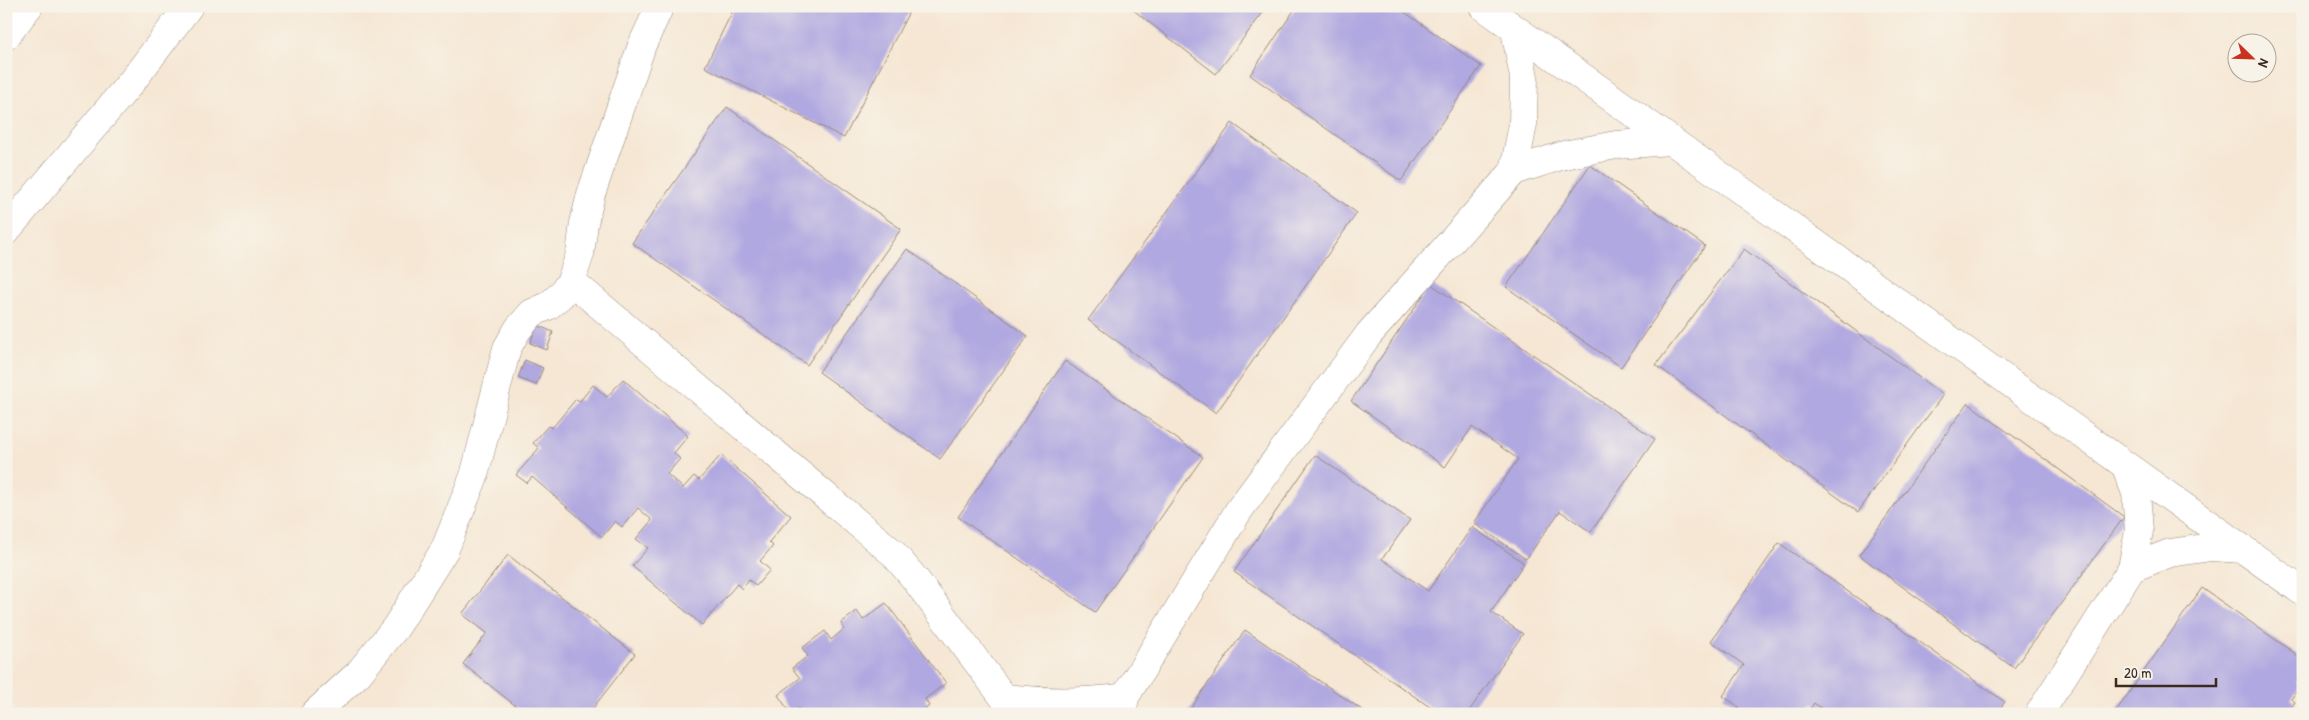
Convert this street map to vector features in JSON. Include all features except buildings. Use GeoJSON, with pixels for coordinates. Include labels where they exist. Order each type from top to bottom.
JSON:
{"type":"FeatureCollection","features":[{"type":"Feature","properties":{"kind":"street"},"geometry":{"type":"LineString","coordinates":[[6,36],[30,6]]}},
{"type":"Feature","properties":{"kind":"street"},"geometry":{"type":"LineString","coordinates":[[6,231],[133,80],[189,6]]}},
{"type":"Feature","properties":{"kind":"street"},"geometry":{"type":"LineString","coordinates":[[314,714],[358,674],[396,628],[445,549],[474,476],[507,348],[518,330],[532,313],[548,306],[561,295],[571,281],[580,254],[584,223],[591,194],[642,45],[660,6]]}},
{"type":"Feature","properties":{"kind":"street"},"geometry":{"type":"LineString","coordinates":[[1483,6],[2303,592]]}},
{"type":"Feature","properties":{"kind":"street"},"geometry":{"type":"LineString","coordinates":[[1514,171],[1523,124],[1524,77],[1515,30]]}},
{"type":"Feature","properties":{"kind":"street"},"geometry":{"type":"LineString","coordinates":[[571,281],[893,553],[915,579],[1010,706],[1084,702],[1124,705],[1239,510],[1369,334],[1514,171],[1564,155],[1608,147],[1670,141]]}},
{"type":"Feature","properties":{"kind":"street"},"geometry":{"type":"LineString","coordinates":[[2039,714],[2132,568],[2139,531],[2136,493],[2125,465]]}},
{"type":"Feature","properties":{"kind":"street"},"geometry":{"type":"LineString","coordinates":[[2132,568],[2170,553],[2210,547],[2243,549]]}}]}
